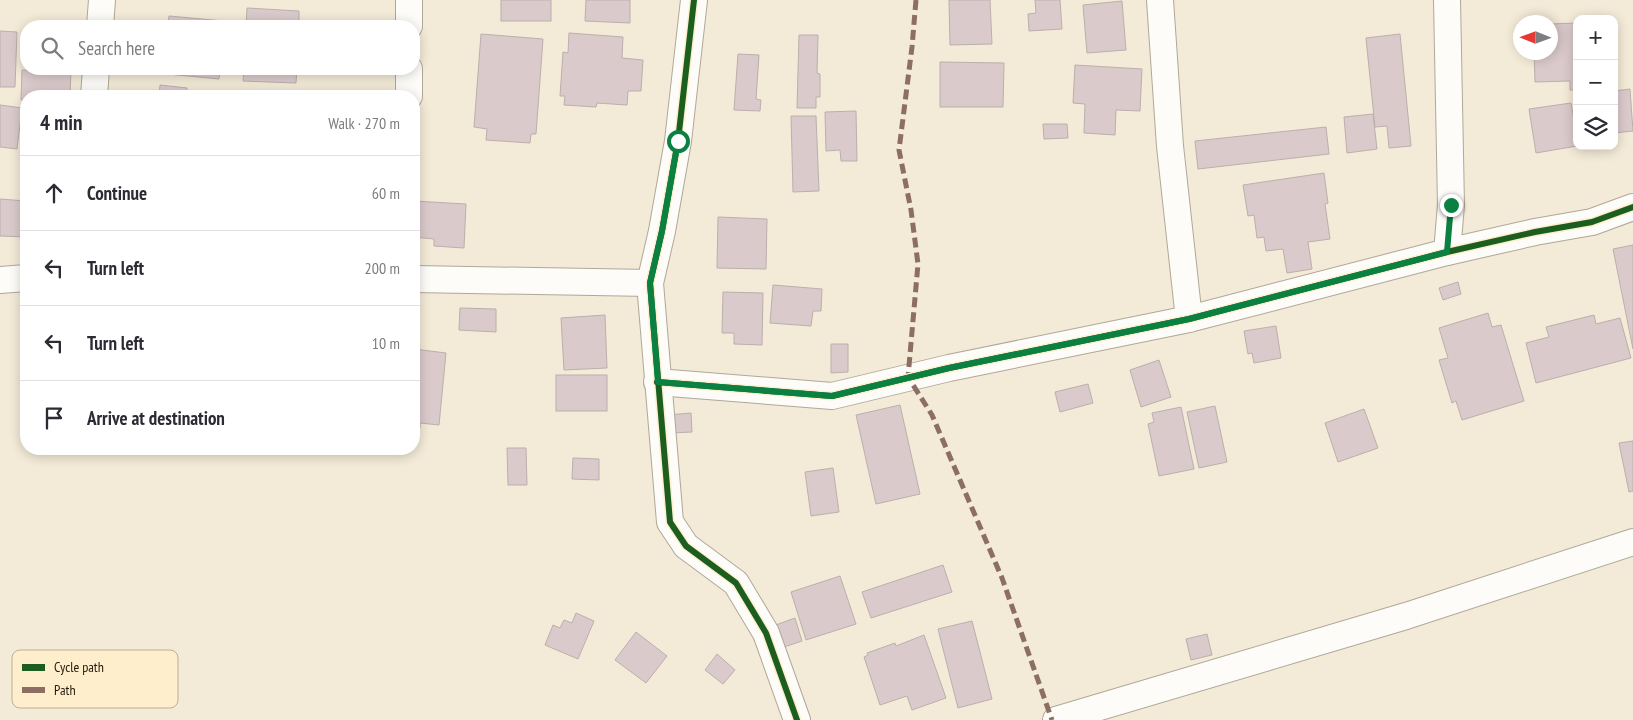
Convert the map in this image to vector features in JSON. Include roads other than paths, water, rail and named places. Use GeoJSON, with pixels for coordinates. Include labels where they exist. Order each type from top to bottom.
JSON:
{"type":"FeatureCollection","features":[{"type":"Feature","properties":{"kind":"street"},"geometry":{"type":"LineString","coordinates":[[100,20],[102,0]]}},
{"type":"Feature","properties":{"kind":"street"},"geometry":{"type":"LineString","coordinates":[[409,0],[409,20]]}},
{"type":"Feature","properties":{"kind":"street"},"geometry":{"type":"LineString","coordinates":[[694,0],[678,141],[662,231],[650,283],[670,522],[686,546],[736,583],[766,633],[797,720]]}},
{"type":"Feature","properties":{"kind":"street"},"geometry":{"type":"LineString","coordinates":[[1160,0],[1170,146],[1189,319]]}},
{"type":"Feature","properties":{"kind":"street"},"geometry":{"type":"LineString","coordinates":[[1447,0],[1451,205],[1447,252]]}},
{"type":"Feature","properties":{"kind":"street"},"geometry":{"type":"LineString","coordinates":[[94,90],[96,75]]}},
{"type":"Feature","properties":{"kind":"street"},"geometry":{"type":"LineString","coordinates":[[409,90],[410,75]]}},
{"type":"Feature","properties":{"kind":"street"},"geometry":{"type":"LineString","coordinates":[[658,382],[832,396],[949,368],[1189,319],[1447,252],[1535,232],[1592,222],[1633,207]]}},
{"type":"Feature","properties":{"kind":"street"},"geometry":{"type":"LineString","coordinates":[[0,280],[20,278]]}},
{"type":"Feature","properties":{"kind":"street"},"geometry":{"type":"LineString","coordinates":[[420,279],[650,283]]}},
{"type":"Feature","properties":{"kind":"street"},"geometry":{"type":"LineString","coordinates":[[1056,720],[1406,616],[1633,542]]}}]}
